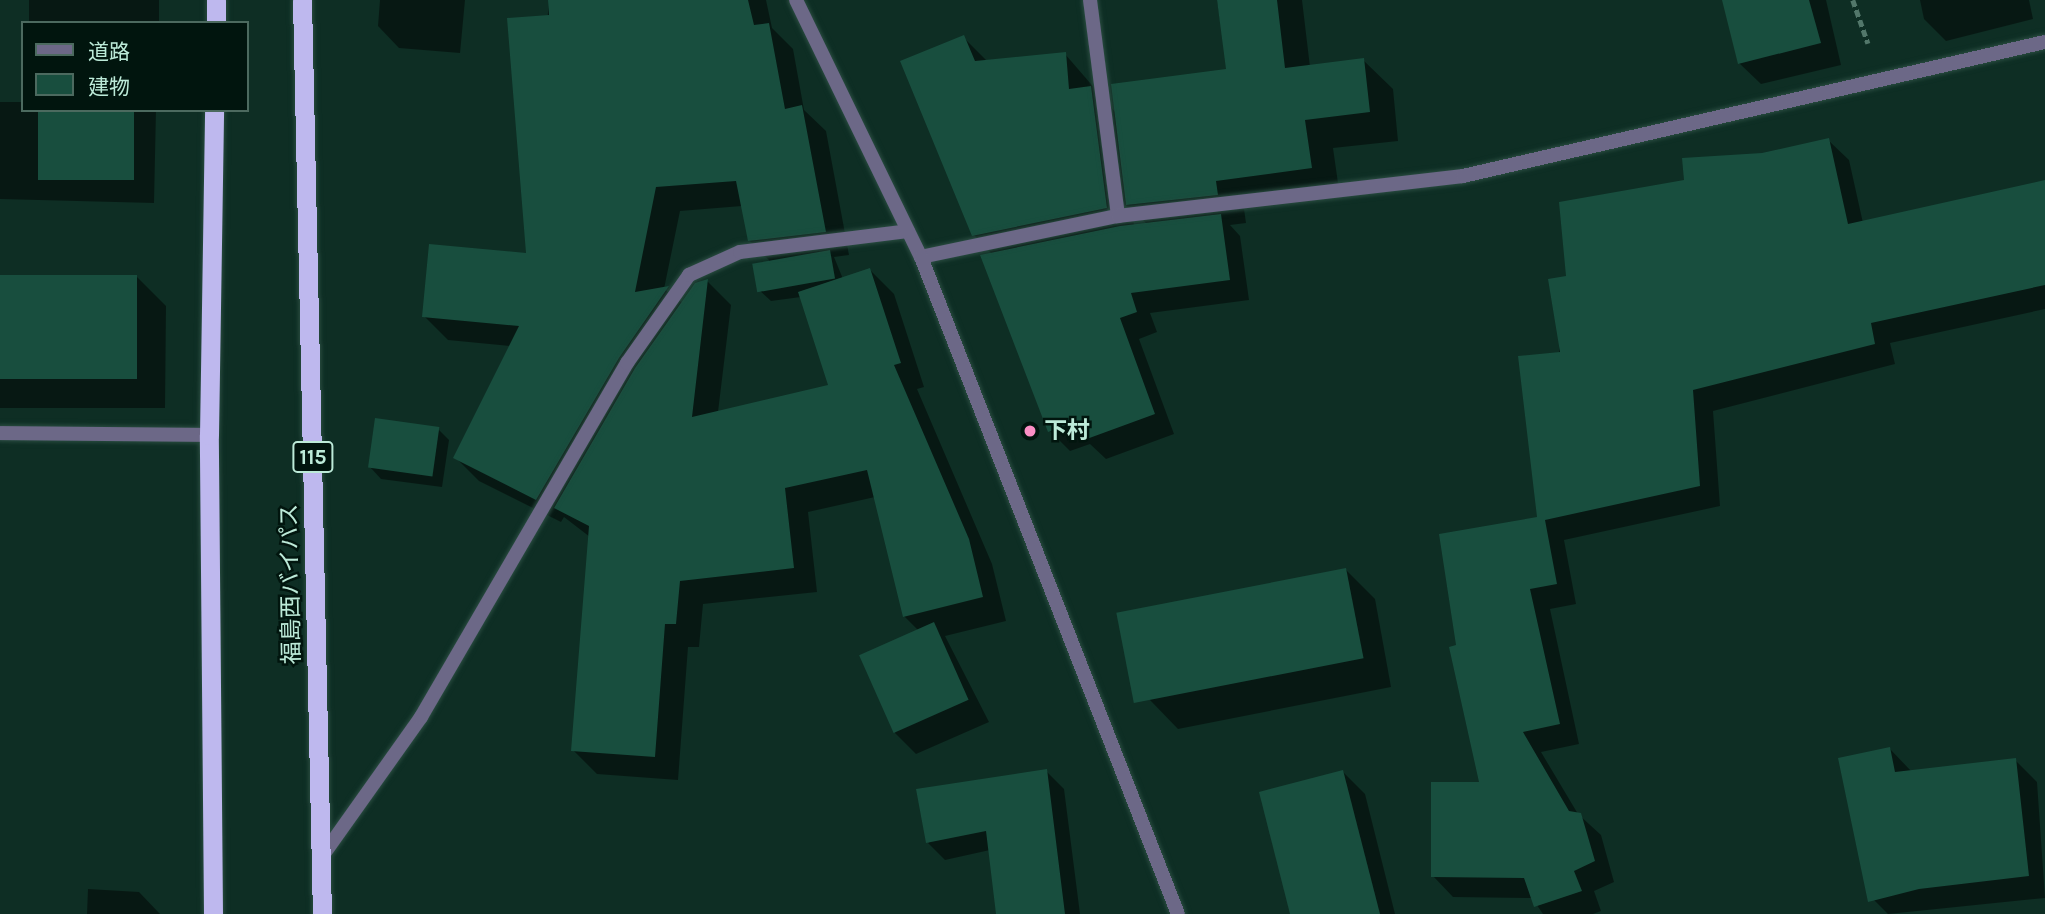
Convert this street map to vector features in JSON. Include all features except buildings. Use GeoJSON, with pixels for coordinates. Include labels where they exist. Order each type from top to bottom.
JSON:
{"type":"FeatureCollection","features":[{"type":"Feature","properties":{"kind":"highway"},"geometry":{"type":"LineString","coordinates":[[216,0],[216,21]]}},
{"type":"Feature","properties":{"kind":"highway","name":"福島西バイパス"},"geometry":{"type":"LineString","coordinates":[[302,0],[323,855],[322,914]]}},
{"type":"Feature","properties":{"kind":"highway"},"geometry":{"type":"LineString","coordinates":[[212,914],[209,435],[215,112]]}},
{"type":"Feature","properties":{"kind":"street"},"geometry":{"type":"LineString","coordinates":[[796,0],[921,257],[1178,914]]}},
{"type":"Feature","properties":{"kind":"street"},"geometry":{"type":"LineString","coordinates":[[1090,0],[1118,216]]}},
{"type":"Feature","properties":{"kind":"street"},"geometry":{"type":"LineString","coordinates":[[921,257],[1118,216],[1463,176],[1674,131],[1880,77],[2045,42]]}},
{"type":"Feature","properties":{"kind":"street"},"geometry":{"type":"LineString","coordinates":[[323,855],[421,717],[627,363],[689,275],[740,252],[908,231]]}},
{"type":"Feature","properties":{"kind":"street"},"geometry":{"type":"LineString","coordinates":[[0,433],[209,435]]}},
{"type":"Feature","properties":{"kind":"path"},"geometry":{"type":"LineString","coordinates":[[1853,0],[1880,77]]}},
{"type":"Feature","properties":{"kind":"place","name":"下村"},"geometry":{"type":"Point","coordinates":[1030,431]}}]}
